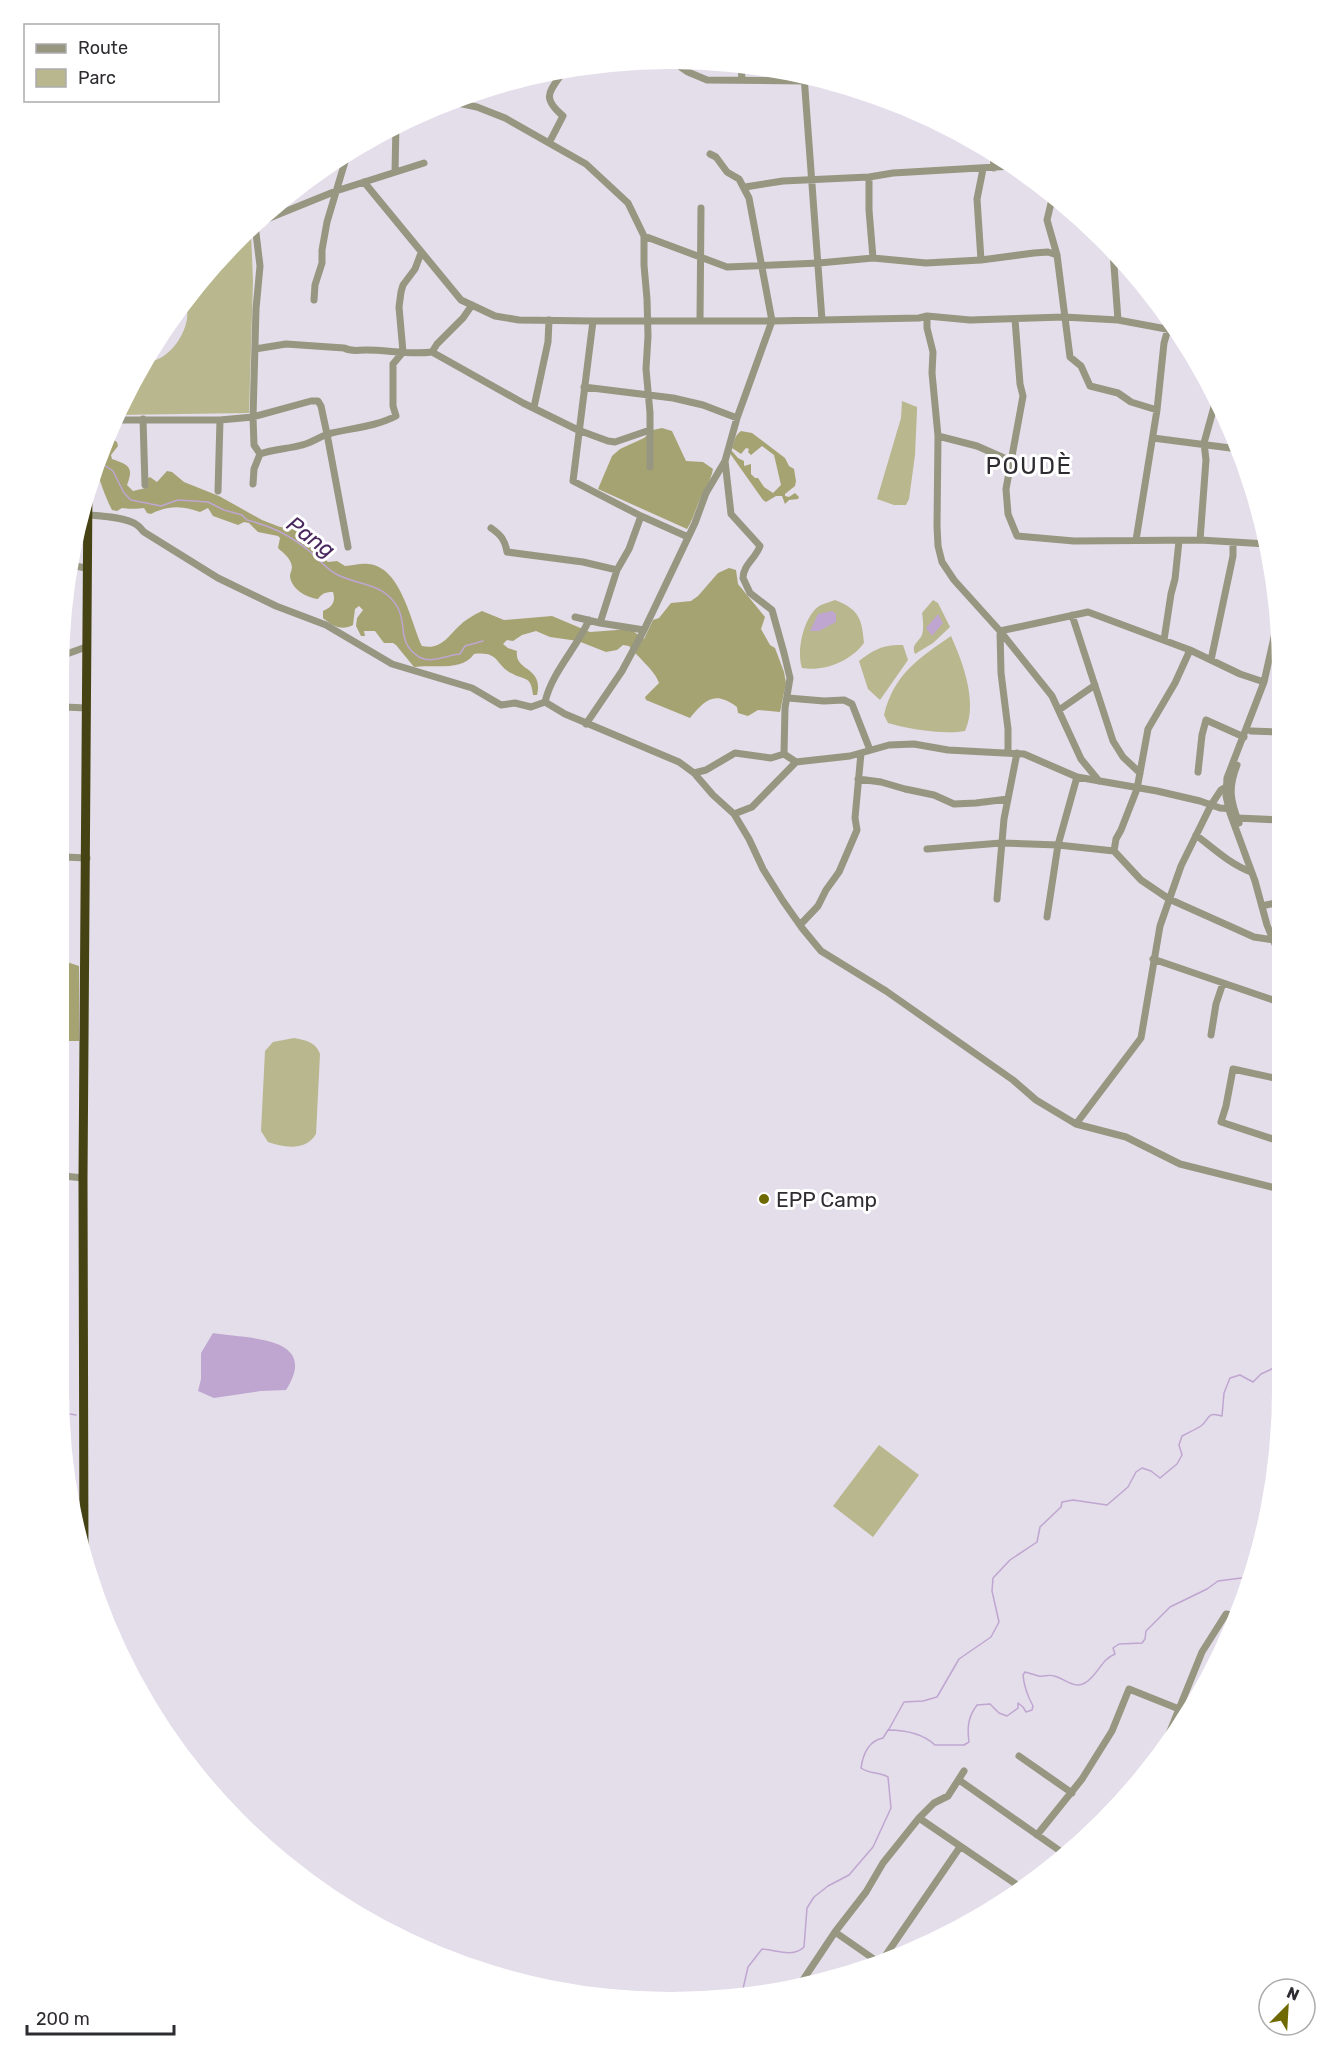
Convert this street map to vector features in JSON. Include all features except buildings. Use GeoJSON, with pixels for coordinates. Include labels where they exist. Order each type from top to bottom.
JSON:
{"type":"FeatureCollection","features":[{"type":"Feature","properties":{"kind":"highway"},"geometry":{"type":"LineString","coordinates":[[82,1513],[88,521]]}},
{"type":"Feature","properties":{"kind":"street"},"geometry":{"type":"LineString","coordinates":[[684,69],[707,80],[779,79]]}},
{"type":"Feature","properties":{"kind":"street"},"geometry":{"type":"LineString","coordinates":[[742,73],[742,80]]}},
{"type":"Feature","properties":{"kind":"street"},"geometry":{"type":"LineString","coordinates":[[549,143],[563,116],[551,105],[549,99],[558,80]]}},
{"type":"Feature","properties":{"kind":"street"},"geometry":{"type":"LineString","coordinates":[[804,84],[822,320]]}},
{"type":"Feature","properties":{"kind":"street"},"geometry":{"type":"LineString","coordinates":[[467,105],[505,118],[586,164],[628,203],[644,236],[650,467]]}},
{"type":"Feature","properties":{"kind":"street"},"geometry":{"type":"LineString","coordinates":[[395,172],[396,136]]}},
{"type":"Feature","properties":{"kind":"street"},"geometry":{"type":"LineString","coordinates":[[586,724],[622,671],[644,630],[706,493],[725,461],[737,418],[772,321],[745,187],[739,179],[727,172],[716,157],[710,154]]}},
{"type":"Feature","properties":{"kind":"street"},"geometry":{"type":"LineString","coordinates":[[277,215],[336,191],[424,163]]}},
{"type":"Feature","properties":{"kind":"street"},"geometry":{"type":"LineString","coordinates":[[994,163],[994,168]]}},
{"type":"Feature","properties":{"kind":"street"},"geometry":{"type":"LineString","coordinates":[[314,300],[315,285],[322,263],[327,222],[343,166]]}},
{"type":"Feature","properties":{"kind":"street"},"geometry":{"type":"LineString","coordinates":[[745,187],[783,182],[869,177],[893,172],[1000,167]]}},
{"type":"Feature","properties":{"kind":"street"},"geometry":{"type":"LineString","coordinates":[[981,260],[977,199],[983,169]]}},
{"type":"Feature","properties":{"kind":"street"},"geometry":{"type":"LineString","coordinates":[[869,177],[873,258]]}},
{"type":"Feature","properties":{"kind":"street"},"geometry":{"type":"LineString","coordinates":[[364,182],[461,300],[495,316],[519,320],[593,321],[772,321],[927,316],[970,320],[1064,316],[1118,320],[1166,329]]}},
{"type":"Feature","properties":{"kind":"street"},"geometry":{"type":"LineString","coordinates":[[1051,204],[1047,220],[1057,255],[1064,294],[1064,316],[1070,357],[1081,366],[1090,386],[1118,393],[1131,402],[1157,410]]}},
{"type":"Feature","properties":{"kind":"street"},"geometry":{"type":"LineString","coordinates":[[700,321],[701,208]]}},
{"type":"Feature","properties":{"kind":"street"},"geometry":{"type":"LineString","coordinates":[[257,234],[260,266],[256,309],[253,417],[254,446],[261,454]]}},
{"type":"Feature","properties":{"kind":"street"},"geometry":{"type":"LineString","coordinates":[[644,236],[727,267],[873,258],[926,263],[981,260],[1048,252],[1057,255]]}},
{"type":"Feature","properties":{"kind":"street"},"geometry":{"type":"LineString","coordinates":[[253,484],[254,469],[261,454],[275,449],[303,445],[327,434],[385,422],[396,416],[393,406],[395,384],[393,364],[404,352],[399,307],[401,292],[403,285],[415,270],[421,253]]}},
{"type":"Feature","properties":{"kind":"street"},"geometry":{"type":"LineString","coordinates":[[1114,264],[1118,320]]}},
{"type":"Feature","properties":{"kind":"street"},"geometry":{"type":"LineString","coordinates":[[432,352],[472,305]]}},
{"type":"Feature","properties":{"kind":"street"},"geometry":{"type":"LineString","coordinates":[[927,316],[927,328],[933,352],[932,373],[938,436],[937,526],[942,562],[954,580],[1038,676],[1059,710],[1081,759],[1099,782]]}},
{"type":"Feature","properties":{"kind":"street"},"geometry":{"type":"LineString","coordinates":[[1015,319],[1023,396],[1006,489],[1008,514],[1017,536],[1074,541],[1200,540],[1258,544]]}},
{"type":"Feature","properties":{"kind":"street"},"geometry":{"type":"LineString","coordinates":[[534,407],[548,342],[549,320]]}},
{"type":"Feature","properties":{"kind":"street"},"geometry":{"type":"LineString","coordinates":[[593,321],[573,482],[688,537]]}},
{"type":"Feature","properties":{"kind":"street"},"geometry":{"type":"LineString","coordinates":[[1136,540],[1168,331]]}},
{"type":"Feature","properties":{"kind":"street"},"geometry":{"type":"LineString","coordinates":[[255,349],[286,344],[344,348],[350,351],[418,354],[432,352],[483,382],[578,430],[615,442],[650,430]]}},
{"type":"Feature","properties":{"kind":"street"},"geometry":{"type":"LineString","coordinates":[[584,387],[703,405],[737,418]]}},
{"type":"Feature","properties":{"kind":"street"},"geometry":{"type":"LineString","coordinates":[[124,420],[220,420],[253,417],[318,401],[327,434],[348,547]]}},
{"type":"Feature","properties":{"kind":"street"},"geometry":{"type":"LineString","coordinates":[[1200,540],[1206,460],[1204,443],[1213,411]]}},
{"type":"Feature","properties":{"kind":"street"},"geometry":{"type":"LineString","coordinates":[[144,419],[145,485]]}},
{"type":"Feature","properties":{"kind":"street"},"geometry":{"type":"LineString","coordinates":[[218,491],[220,420]]}},
{"type":"Feature","properties":{"kind":"street"},"geometry":{"type":"LineString","coordinates":[[938,436],[977,446],[1011,461]]}},
{"type":"Feature","properties":{"kind":"street"},"geometry":{"type":"LineString","coordinates":[[1152,438],[1229,447]]}},
{"type":"Feature","properties":{"kind":"street"},"geometry":{"type":"LineString","coordinates":[[725,461],[731,514],[760,546],[747,566],[743,578],[750,593],[772,610],[790,678],[785,708],[784,754]]}},
{"type":"Feature","properties":{"kind":"street"},"geometry":{"type":"LineString","coordinates":[[89,515],[104,516],[137,525],[144,532],[218,578],[276,606],[326,625],[392,664],[472,688],[501,705],[515,703],[531,707],[545,702],[559,669],[582,635],[588,620]]}},
{"type":"Feature","properties":{"kind":"street"},"geometry":{"type":"LineString","coordinates":[[600,623],[617,570],[629,549],[641,516]]}},
{"type":"Feature","properties":{"kind":"street"},"geometry":{"type":"LineString","coordinates":[[491,528],[505,542],[507,552],[582,562],[617,570]]}},
{"type":"Feature","properties":{"kind":"street"},"geometry":{"type":"LineString","coordinates":[[1164,640],[1179,541]]}},
{"type":"Feature","properties":{"kind":"street"},"geometry":{"type":"LineString","coordinates":[[1211,660],[1233,556],[1233,543]]}},
{"type":"Feature","properties":{"kind":"street"},"geometry":{"type":"LineString","coordinates":[[79,566],[86,567]]}},
{"type":"Feature","properties":{"kind":"street"},"geometry":{"type":"LineString","coordinates":[[1000,631],[1088,612],[1164,640],[1263,682]]}},
{"type":"Feature","properties":{"kind":"street"},"geometry":{"type":"LineString","coordinates":[[1072,615],[1113,741],[1123,757],[1140,773]]}},
{"type":"Feature","properties":{"kind":"street"},"geometry":{"type":"LineString","coordinates":[[575,617],[644,630]]}},
{"type":"Feature","properties":{"kind":"street"},"geometry":{"type":"LineString","coordinates":[[1000,631],[1008,753]]}},
{"type":"Feature","properties":{"kind":"street"},"geometry":{"type":"LineString","coordinates":[[69,653],[86,647]]}},
{"type":"Feature","properties":{"kind":"street"},"geometry":{"type":"LineString","coordinates":[[1271,647],[1263,682],[1227,778],[1226,787],[1251,872],[1272,929]]}},
{"type":"Feature","properties":{"kind":"street"},"geometry":{"type":"LineString","coordinates":[[1114,851],[1116,839],[1137,789],[1148,729],[1190,651]]}},
{"type":"Feature","properties":{"kind":"street"},"geometry":{"type":"LineString","coordinates":[[1272,662],[1251,731],[1231,780],[1231,809],[1237,818],[1272,927]]}},
{"type":"Feature","properties":{"kind":"street"},"geometry":{"type":"LineString","coordinates":[[1059,710],[1095,685]]}},
{"type":"Feature","properties":{"kind":"street"},"geometry":{"type":"LineString","coordinates":[[788,698],[844,700],[852,704],[870,750]]}},
{"type":"Feature","properties":{"kind":"street"},"geometry":{"type":"LineString","coordinates":[[545,702],[586,724],[679,762],[694,773],[734,814],[763,869],[800,925],[821,951],[896,998],[1013,1080],[1036,1100],[1076,1124],[1126,1137],[1180,1164],[1272,1187]]}},
{"type":"Feature","properties":{"kind":"street"},"geometry":{"type":"LineString","coordinates":[[69,707],[87,708]]}},
{"type":"Feature","properties":{"kind":"street"},"geometry":{"type":"LineString","coordinates":[[1198,772],[1206,720],[1244,736]]}},
{"type":"Feature","properties":{"kind":"street"},"geometry":{"type":"LineString","coordinates":[[1251,731],[1272,732]]}},
{"type":"Feature","properties":{"kind":"street"},"geometry":{"type":"LineString","coordinates":[[734,814],[752,807],[796,762],[850,756],[889,744],[914,744],[948,750],[1017,753],[1038,759],[1077,777],[1231,809]]}},
{"type":"Feature","properties":{"kind":"street"},"geometry":{"type":"LineString","coordinates":[[694,773],[706,770],[735,753],[771,758],[784,754]]}},
{"type":"Feature","properties":{"kind":"street"},"geometry":{"type":"LineString","coordinates":[[800,925],[818,906],[839,872],[856,831],[855,818],[861,753]]}},
{"type":"Feature","properties":{"kind":"street"},"geometry":{"type":"LineString","coordinates":[[997,899],[1001,843],[1017,753]]}},
{"type":"Feature","properties":{"kind":"street"},"geometry":{"type":"LineString","coordinates":[[784,754],[796,762]]}},
{"type":"Feature","properties":{"kind":"street"},"geometry":{"type":"LineString","coordinates":[[1047,917],[1058,844],[1077,777]]}},
{"type":"Feature","properties":{"kind":"street"},"geometry":{"type":"LineString","coordinates":[[858,779],[881,782],[934,795],[954,804],[1008,799]]}},
{"type":"Feature","properties":{"kind":"street"},"geometry":{"type":"LineString","coordinates":[[1076,1124],[1141,1038],[1153,959],[1169,899],[1196,835],[1221,790],[1226,787]]}},
{"type":"Feature","properties":{"kind":"street"},"geometry":{"type":"LineString","coordinates":[[1237,818],[1272,820]]}},
{"type":"Feature","properties":{"kind":"street"},"geometry":{"type":"LineString","coordinates":[[1196,835],[1223,858],[1251,872]]}},
{"type":"Feature","properties":{"kind":"street"},"geometry":{"type":"LineString","coordinates":[[927,849],[1001,843],[1058,844],[1114,851],[1141,880],[1169,899],[1254,937],[1272,941]]}},
{"type":"Feature","properties":{"kind":"street"},"geometry":{"type":"LineString","coordinates":[[69,856],[87,858]]}},
{"type":"Feature","properties":{"kind":"street"},"geometry":{"type":"LineString","coordinates":[[1266,904],[1272,903]]}},
{"type":"Feature","properties":{"kind":"street"},"geometry":{"type":"LineString","coordinates":[[1153,959],[1272,999]]}},
{"type":"Feature","properties":{"kind":"street"},"geometry":{"type":"LineString","coordinates":[[1210,1035],[1223,983]]}},
{"type":"Feature","properties":{"kind":"street"},"geometry":{"type":"LineString","coordinates":[[1272,1077],[1233,1069],[1221,1122],[1272,1139]]}},
{"type":"Feature","properties":{"kind":"street"},"geometry":{"type":"LineString","coordinates":[[69,1177],[83,1178]]}},
{"type":"Feature","properties":{"kind":"street"},"geometry":{"type":"LineString","coordinates":[[1174,1721],[1202,1652],[1226,1614],[1228,1614]]}},
{"type":"Feature","properties":{"kind":"street"},"geometry":{"type":"LineString","coordinates":[[1037,1835],[1072,1793],[1112,1731],[1129,1689],[1178,1709]]}},
{"type":"Feature","properties":{"kind":"street"},"geometry":{"type":"LineString","coordinates":[[1018,1756],[1072,1793]]}},
{"type":"Feature","properties":{"kind":"street"},"geometry":{"type":"LineString","coordinates":[[805,1976],[834,1932],[866,1892],[883,1863],[919,1818],[934,1803],[948,1796],[964,1771]]}},
{"type":"Feature","properties":{"kind":"street"},"geometry":{"type":"LineString","coordinates":[[959,1780],[1059,1850]]}},
{"type":"Feature","properties":{"kind":"street"},"geometry":{"type":"LineString","coordinates":[[919,1818],[1015,1884]]}},
{"type":"Feature","properties":{"kind":"street"},"geometry":{"type":"LineString","coordinates":[[889,1950],[960,1847]]}},
{"type":"Feature","properties":{"kind":"street"},"geometry":{"type":"LineString","coordinates":[[834,1932],[871,1957]]}},
{"type":"Feature","properties":{"kind":"green space"},"geometry":{"type":"Polygon","coordinates":[[[251,239],[253,281],[249,413],[126,415],[156,360],[169,352],[179,340],[187,312],[193,304],[251,239]]]}},
{"type":"Feature","properties":{"kind":"green space"},"geometry":{"type":"Polygon","coordinates":[[[902,401],[917,407],[915,455],[909,499],[906,505],[894,505],[877,499],[901,418],[902,401]]]}},
{"type":"Feature","properties":{"kind":"green space"},"geometry":{"type":"Polygon","coordinates":[[[835,600],[849,607],[858,616],[864,643],[852,655],[836,664],[828,667],[802,668],[800,652],[806,624],[810,616],[821,605],[835,600]]]}},
{"type":"Feature","properties":{"kind":"green space"},"geometry":{"type":"Polygon","coordinates":[[[933,600],[938,603],[950,627],[933,643],[915,654],[914,646],[923,632],[922,613],[933,600]]]}},
{"type":"Feature","properties":{"kind":"green space"},"geometry":{"type":"Polygon","coordinates":[[[951,636],[964,670],[969,695],[969,720],[965,731],[927,731],[888,723],[884,715],[888,701],[901,678],[918,660],[951,636]]]}},
{"type":"Feature","properties":{"kind":"green space"},"geometry":{"type":"Polygon","coordinates":[[[903,645],[908,660],[880,700],[868,689],[859,661],[876,650],[903,645]]]}},
{"type":"Feature","properties":{"kind":"green space"},"geometry":{"type":"Polygon","coordinates":[[[294,1038],[313,1044],[320,1054],[316,1134],[301,1146],[288,1147],[268,1142],[261,1131],[265,1051],[273,1042],[294,1038]]]}},
{"type":"Feature","properties":{"kind":"green space"},"geometry":{"type":"Polygon","coordinates":[[[879,1445],[919,1475],[873,1537],[833,1506],[879,1445]]]}},
{"type":"Feature","properties":{"kind":"shaded area"},"geometry":{"type":"Polygon","coordinates":[[[662,428],[672,431],[686,461],[703,462],[713,469],[687,529],[598,489],[612,456],[620,449],[644,438],[653,430],[662,428]]]}},
{"type":"Feature","properties":{"kind":"shaded area"},"geometry":{"type":"Polygon","coordinates":[[[741,431],[752,433],[785,458],[789,466],[794,469],[796,481],[795,486],[785,496],[789,497],[795,493],[798,499],[789,500],[785,504],[782,496],[776,496],[766,502],[763,500],[729,452],[731,450],[744,461],[744,466],[751,464],[751,474],[773,493],[781,485],[774,455],[762,446],[751,455],[748,452],[749,449],[746,448],[741,454],[732,448],[741,431]]]}},
{"type":"Feature","properties":{"kind":"shaded area"},"geometry":{"type":"Polygon","coordinates":[[[115,441],[118,446],[111,455],[112,459],[126,465],[130,470],[127,485],[133,491],[146,488],[147,479],[150,477],[157,482],[167,471],[172,472],[184,482],[219,496],[262,520],[280,527],[300,528],[317,545],[328,562],[337,561],[345,566],[365,564],[379,567],[389,574],[397,585],[422,646],[428,647],[438,645],[447,639],[463,622],[482,611],[504,620],[552,616],[590,632],[630,629],[644,639],[653,620],[659,618],[671,603],[691,601],[718,573],[729,568],[736,570],[738,584],[765,617],[761,629],[770,645],[775,648],[784,672],[786,683],[780,712],[758,710],[748,716],[738,713],[737,707],[729,702],[716,698],[705,702],[690,718],[646,700],[645,697],[659,683],[650,669],[629,646],[623,645],[617,650],[606,652],[578,641],[550,637],[536,631],[522,635],[513,641],[507,640],[503,644],[517,651],[520,663],[533,674],[538,686],[537,695],[533,695],[529,681],[506,670],[496,659],[488,655],[474,654],[469,660],[455,665],[414,667],[396,645],[384,643],[375,631],[364,631],[365,636],[361,636],[356,626],[357,618],[363,610],[359,606],[355,609],[353,625],[349,627],[337,627],[323,618],[323,611],[334,601],[333,592],[324,593],[318,599],[309,597],[296,589],[291,581],[290,561],[278,548],[280,538],[278,536],[258,532],[249,523],[244,522],[238,525],[213,516],[208,508],[200,512],[169,508],[151,514],[147,513],[144,508],[112,510],[100,480],[115,441]]]}},
{"type":"Feature","properties":{"kind":"shaded area"},"geometry":{"type":"Polygon","coordinates":[[[832,611],[836,614],[836,622],[819,631],[810,631],[818,614],[832,611]]]}},
{"type":"Feature","properties":{"kind":"shaded area"},"geometry":{"type":"Polygon","coordinates":[[[938,614],[943,623],[932,636],[926,628],[938,614]]]}},
{"type":"Feature","properties":{"kind":"shaded area"},"geometry":{"type":"Polygon","coordinates":[[[69,963],[79,966],[79,1041],[69,1041],[69,963]]]}},
{"type":"Feature","properties":{"kind":"shaded area"},"geometry":{"type":"Polygon","coordinates":[[[213,1333],[260,1339],[287,1349],[294,1359],[294,1372],[286,1390],[214,1398],[198,1391],[201,1379],[201,1353],[213,1333]]]}},
{"type":"Feature","properties":{"kind":"waterway","name":"Pang"},"geometry":{"type":"LineString","coordinates":[[105,466],[113,471],[124,493],[131,500],[161,506],[178,500],[208,502],[242,515],[247,520],[279,531],[301,544],[336,574],[386,593],[401,614],[408,646],[419,657],[429,660],[460,654],[465,646],[483,641]]}},
{"type":"Feature","properties":{"kind":"waterway"},"geometry":{"type":"LineString","coordinates":[[889,1729],[904,1702],[923,1701],[937,1697],[959,1659],[991,1637],[999,1622],[992,1591],[993,1578],[1010,1560],[1037,1542],[1040,1527],[1061,1507],[1062,1502],[1073,1500],[1107,1505],[1128,1487],[1136,1472],[1142,1468],[1160,1478],[1177,1464],[1182,1455],[1179,1445],[1182,1436],[1201,1426],[1211,1415],[1222,1416],[1224,1393],[1230,1378],[1240,1375],[1253,1382],[1261,1374],[1272,1369]]}},
{"type":"Feature","properties":{"kind":"waterway"},"geometry":{"type":"LineString","coordinates":[[70,1414],[76,1415]]}},
{"type":"Feature","properties":{"kind":"waterway"},"geometry":{"type":"LineString","coordinates":[[743,1988],[748,1967],[762,1949],[790,1953],[804,1947],[807,1908],[814,1897],[828,1886],[849,1875],[873,1847],[891,1808],[888,1777],[861,1768],[867,1749],[874,1742],[883,1738],[888,1730],[913,1733],[935,1745],[964,1745],[969,1742],[969,1722],[977,1705],[990,1704],[999,1713],[1007,1716],[1018,1708],[1018,1703],[1026,1712],[1032,1710],[1033,1706],[1024,1683],[1025,1672],[1039,1676],[1052,1675],[1077,1685],[1087,1682],[1108,1658],[1115,1654],[1113,1648],[1119,1644],[1142,1643],[1146,1631],[1170,1607],[1218,1581],[1242,1578]]}},
{"type":"Feature","properties":{"kind":"place","name":"EPP Camp"},"geometry":{"type":"Point","coordinates":[764,1199]}},
{"type":"Feature","properties":{"kind":"district","name":"POUDÈ"},"geometry":{"type":"Point","coordinates":[1029,466]}}]}
